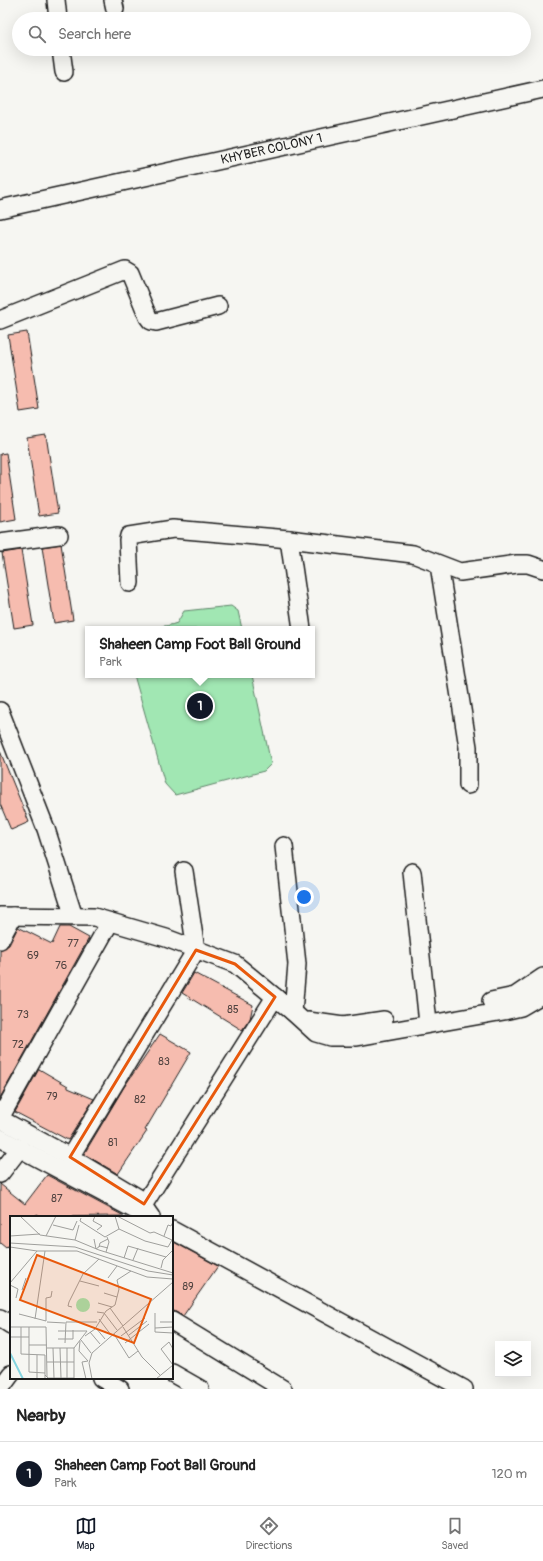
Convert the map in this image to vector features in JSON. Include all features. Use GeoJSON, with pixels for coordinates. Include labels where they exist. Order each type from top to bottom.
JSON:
{"type":"FeatureCollection","features":[{"type":"Feature","properties":{"kind":"street"},"geometry":{"type":"LineString","coordinates":[[56,0],[57,12]]}},
{"type":"Feature","properties":{"kind":"street"},"geometry":{"type":"LineString","coordinates":[[62,56],[64,72]]}},
{"type":"Feature","properties":{"kind":"street","name":"KHYBER COLONY 1"},"geometry":{"type":"LineString","coordinates":[[0,209],[543,89]]}},
{"type":"Feature","properties":{"kind":"street"},"geometry":{"type":"LineString","coordinates":[[0,320],[124,270],[130,272],[151,321],[156,322],[218,306]]}},
{"type":"Feature","properties":{"kind":"street"},"geometry":{"type":"LineString","coordinates":[[130,583],[129,536],[133,534],[173,529],[289,539],[413,554],[460,572],[517,564],[528,564],[543,569]]}},
{"type":"Feature","properties":{"kind":"street"},"geometry":{"type":"LineString","coordinates":[[0,543],[59,535]]}},
{"type":"Feature","properties":{"kind":"street"},"geometry":{"type":"LineString","coordinates":[[289,539],[302,626]]}},
{"type":"Feature","properties":{"kind":"street"},"geometry":{"type":"LineString","coordinates":[[439,565],[468,747],[468,785]]}},
{"type":"Feature","properties":{"kind":"street"},"geometry":{"type":"LineString","coordinates":[[0,711],[46,829],[74,917]]}},
{"type":"Feature","properties":{"kind":"street"},"geometry":{"type":"LineString","coordinates":[[284,846],[297,964],[296,1016]]}},
{"type":"Feature","properties":{"kind":"street"},"geometry":{"type":"LineString","coordinates":[[70,1157],[196,950],[184,871]]}},
{"type":"Feature","properties":{"kind":"street"},"geometry":{"type":"LineString","coordinates":[[412,872],[427,1018]]}},
{"type":"Feature","properties":{"kind":"street"},"geometry":{"type":"LineString","coordinates":[[0,940],[7,916],[94,917],[166,938],[235,964],[316,1033],[330,1037],[344,1038],[515,996],[543,977]]}},
{"type":"Feature","properties":{"kind":"street"},"geometry":{"type":"LineString","coordinates":[[110,922],[0,1118],[137,1197],[140,1213]]}},
{"type":"Feature","properties":{"kind":"street"},"geometry":{"type":"LineString","coordinates":[[427,1018],[521,1007],[543,994]]}},
{"type":"Feature","properties":{"kind":"street"},"geometry":{"type":"LineString","coordinates":[[140,1213],[275,997]]}},
{"type":"Feature","properties":{"kind":"street"},"geometry":{"type":"LineString","coordinates":[[0,1138],[140,1213]]}},
{"type":"Feature","properties":{"kind":"street"},"geometry":{"type":"LineString","coordinates":[[0,1174],[20,1148]]}},
{"type":"Feature","properties":{"kind":"street"},"geometry":{"type":"LineString","coordinates":[[173,1231],[464,1389]]}},
{"type":"Feature","properties":{"kind":"street"},"geometry":{"type":"LineString","coordinates":[[0,1318],[10,1324]]}},
{"type":"Feature","properties":{"kind":"street"},"geometry":{"type":"LineString","coordinates":[[173,1322],[283,1389]]}},
{"type":"Feature","properties":{"kind":"street"},"geometry":{"type":"LineString","coordinates":[[173,1373],[200,1389]]}},
{"type":"Feature","properties":{"kind":"street"},"geometry":{"type":"LineString","coordinates":[[0,1389],[10,1375]]}},
{"type":"Feature","properties":{"kind":"street"},"geometry":{"type":"LineString","coordinates":[[102,1379],[120,1389]]}},
{"type":"Feature","properties":{"kind":"highlighted area"},"geometry":{"type":"Polygon","coordinates":[[[196,950],[235,964],[275,997],[144,1204],[70,1157],[196,950]]]}},
{"type":"Feature","properties":{"kind":"green space"},"geometry":{"type":"Polygon","coordinates":[[[231,606],[238,611],[241,626],[167,626],[177,623],[184,611],[231,606]]]}},
{"type":"Feature","properties":{"kind":"green space"},"geometry":{"type":"Polygon","coordinates":[[[135,678],[253,678],[271,764],[264,771],[175,795],[165,784],[135,678]]]}},
{"type":"Feature","properties":{"kind":"building"},"geometry":{"type":"Polygon","coordinates":[[[27,332],[39,409],[20,412],[8,335],[27,332]]]}},
{"type":"Feature","properties":{"kind":"building"},"geometry":{"type":"Polygon","coordinates":[[[46,435],[58,513],[39,516],[27,438],[46,435]]]}},
{"type":"Feature","properties":{"kind":"building"},"geometry":{"type":"Polygon","coordinates":[[[6,453],[16,519],[0,522],[0,454],[6,453]]]}},
{"type":"Feature","properties":{"kind":"building"},"geometry":{"type":"Polygon","coordinates":[[[61,544],[73,620],[54,623],[42,547],[61,544]]]}},
{"type":"Feature","properties":{"kind":"building"},"geometry":{"type":"Polygon","coordinates":[[[21,550],[33,625],[14,628],[2,553],[21,550]]]}},
{"type":"Feature","properties":{"kind":"building"},"geometry":{"type":"Polygon","coordinates":[[[0,751],[29,822],[11,830],[0,804],[0,751]]]}},
{"type":"Feature","properties":{"kind":"building"},"geometry":{"type":"Polygon","coordinates":[[[18,927],[52,944],[60,927],[69,927],[89,938],[0,1098],[0,950],[9,945],[18,927]]]}},
{"type":"Feature","properties":{"kind":"building"},"geometry":{"type":"Polygon","coordinates":[[[194,973],[253,1005],[250,1019],[242,1030],[182,993],[194,973]]]}},
{"type":"Feature","properties":{"kind":"building"},"geometry":{"type":"Polygon","coordinates":[[[160,1034],[191,1052],[145,1130],[147,1131],[118,1174],[84,1154],[124,1087],[160,1034]]]}},
{"type":"Feature","properties":{"kind":"building"},"geometry":{"type":"Polygon","coordinates":[[[39,1069],[68,1086],[68,1088],[94,1099],[68,1140],[15,1112],[39,1069]]]}},
{"type":"Feature","properties":{"kind":"building"},"geometry":{"type":"Polygon","coordinates":[[[47,1175],[124,1216],[40,1216],[37,1214],[35,1216],[10,1216],[10,1244],[6,1248],[0,1243],[0,1184],[25,1204],[47,1175]]]}},
{"type":"Feature","properties":{"kind":"building"},"geometry":{"type":"Polygon","coordinates":[[[173,1242],[218,1266],[183,1316],[173,1311],[173,1242]]]}},
{"type":"Feature","properties":{"kind":"place","name":"Shaheen Camp Foot Ball Ground"},"geometry":{"type":"Point","coordinates":[200,706]}}]}
